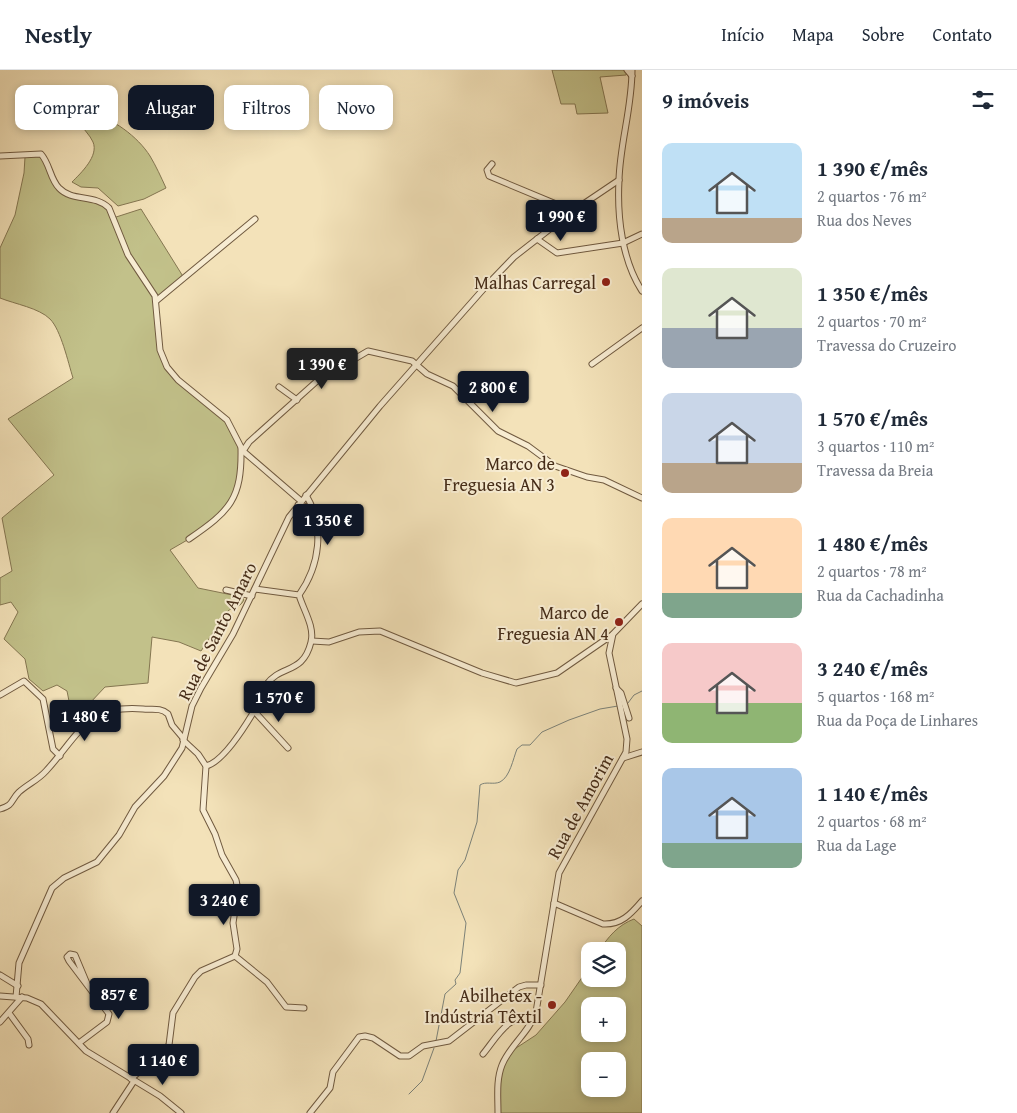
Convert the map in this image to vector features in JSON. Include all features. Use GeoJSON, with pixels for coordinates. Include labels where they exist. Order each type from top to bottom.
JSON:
{"type":"FeatureCollection","features":[{"type":"Feature","properties":{"kind":"street"},"geometry":{"type":"LineString","coordinates":[[627,70],[632,73],[631,103],[619,180],[623,243],[631,270],[642,292]]}},
{"type":"Feature","properties":{"kind":"street"},"geometry":{"type":"LineString","coordinates":[[0,156],[41,154],[46,159],[58,188],[68,194],[103,202],[109,208],[128,255],[147,282],[156,301],[160,350],[167,367],[184,386],[227,420],[242,449],[315,515]]}},
{"type":"Feature","properties":{"kind":"street"},"geometry":{"type":"LineString","coordinates":[[492,164],[487,170],[489,176],[573,211]]}},
{"type":"Feature","properties":{"kind":"street","name":"Rua de Santo Amaro"},"geometry":{"type":"LineString","coordinates":[[19,997],[19,963],[52,888],[64,878],[98,862],[119,835],[131,812],[164,776],[182,748],[183,739],[201,688],[233,634],[283,528],[300,503],[416,364],[487,285],[514,258],[537,239],[573,211],[619,180]]}},
{"type":"Feature","properties":{"kind":"street"},"geometry":{"type":"LineString","coordinates":[[156,301],[255,219]]}},
{"type":"Feature","properties":{"kind":"street"},"geometry":{"type":"LineString","coordinates":[[537,239],[557,253],[623,243],[642,234]]}},
{"type":"Feature","properties":{"kind":"street"},"geometry":{"type":"LineString","coordinates":[[592,364],[642,328]]}},
{"type":"Feature","properties":{"kind":"street"},"geometry":{"type":"LineString","coordinates":[[189,539],[222,516],[232,503],[241,472],[242,449],[317,381],[368,351],[408,358],[427,374],[453,386],[498,431],[528,446],[566,471],[604,480],[642,498]]}},
{"type":"Feature","properties":{"kind":"street"},"geometry":{"type":"LineString","coordinates":[[278,388],[298,400]]}},
{"type":"Feature","properties":{"kind":"street"},"geometry":{"type":"LineString","coordinates":[[299,595],[318,551],[319,530],[306,495]]}},
{"type":"Feature","properties":{"kind":"street"},"geometry":{"type":"LineString","coordinates":[[255,589],[299,595]]}},
{"type":"Feature","properties":{"kind":"street"},"geometry":{"type":"LineString","coordinates":[[226,590],[252,596]]}},
{"type":"Feature","properties":{"kind":"street"},"geometry":{"type":"LineString","coordinates":[[206,766],[220,759],[254,711],[266,685],[274,677],[296,667],[303,660],[312,641],[311,630],[299,595]]}},
{"type":"Feature","properties":{"kind":"street"},"geometry":{"type":"LineString","coordinates":[[312,641],[329,642],[359,632],[380,630],[482,672],[516,683],[556,672],[612,634],[642,604]]}},
{"type":"Feature","properties":{"kind":"street","name":"Rua de Amorim"},"geometry":{"type":"LineString","coordinates":[[498,1113],[499,1076],[503,1064],[532,1026],[534,1020],[559,873],[623,758],[627,739],[609,653],[612,634]]}},
{"type":"Feature","properties":{"kind":"street"},"geometry":{"type":"LineString","coordinates":[[0,695],[24,681],[40,695],[54,749],[60,756]]}},
{"type":"Feature","properties":{"kind":"street"},"geometry":{"type":"LineString","coordinates":[[615,688],[621,693],[629,718]]}},
{"type":"Feature","properties":{"kind":"street"},"geometry":{"type":"LineString","coordinates":[[0,809],[11,805],[20,792],[38,779],[60,756],[86,722],[93,717],[126,706],[156,708],[166,712],[172,725],[198,754],[206,766],[203,810],[215,834],[222,855],[233,872],[238,890],[233,922],[237,948],[235,956]]}},
{"type":"Feature","properties":{"kind":"street"},"geometry":{"type":"LineString","coordinates":[[254,711],[288,748]]}},
{"type":"Feature","properties":{"kind":"street"},"geometry":{"type":"LineString","coordinates":[[623,758],[642,752]]}},
{"type":"Feature","properties":{"kind":"street"},"geometry":{"type":"LineString","coordinates":[[554,902],[603,924],[612,924],[631,914],[642,901]]}},
{"type":"Feature","properties":{"kind":"street"},"geometry":{"type":"LineString","coordinates":[[79,1043],[109,1018],[105,1008],[88,986],[69,961],[67,957],[70,954],[75,955],[88,986]]}},
{"type":"Feature","properties":{"kind":"street"},"geometry":{"type":"LineString","coordinates":[[235,956],[267,982],[286,1007],[304,1008]]}},
{"type":"Feature","properties":{"kind":"street"},"geometry":{"type":"LineString","coordinates":[[113,1113],[133,1080],[169,1045],[173,1014],[195,977],[201,971],[235,956]]}},
{"type":"Feature","properties":{"kind":"street"},"geometry":{"type":"LineString","coordinates":[[0,975],[18,986]]}},
{"type":"Feature","properties":{"kind":"street"},"geometry":{"type":"LineString","coordinates":[[310,1113],[330,1088],[333,1072],[359,1037],[373,1038],[400,1056],[409,1056],[423,1046],[449,1041],[519,987],[541,985]]}},
{"type":"Feature","properties":{"kind":"street"},"geometry":{"type":"LineString","coordinates":[[0,996],[19,997],[41,1004],[97,1059],[160,1096],[181,1113]]}},
{"type":"Feature","properties":{"kind":"street"},"geometry":{"type":"LineString","coordinates":[[0,1022],[9,1013],[19,997]]}},
{"type":"Feature","properties":{"kind":"street"},"geometry":{"type":"LineString","coordinates":[[9,1013],[28,1039],[29,1045]]}},
{"type":"Feature","properties":{"kind":"street"},"geometry":{"type":"LineString","coordinates":[[483,1054],[507,1024],[514,1019],[520,1017],[534,1020]]}},
{"type":"Feature","properties":{"kind":"shaded area"},"geometry":{"type":"Polygon","coordinates":[[[552,70],[628,70],[626,75],[600,77],[608,113],[577,114],[575,104],[561,104],[552,70]]]}},
{"type":"Feature","properties":{"kind":"shaded area"},"geometry":{"type":"Polygon","coordinates":[[[118,126],[124,129],[139,142],[150,156],[166,188],[144,199],[118,206],[98,188],[81,187],[72,182],[88,164],[94,153],[93,142],[85,130],[118,130],[118,126]]]}},
{"type":"Feature","properties":{"kind":"shaded area"},"geometry":{"type":"Polygon","coordinates":[[[41,154],[53,178],[68,194],[103,202],[113,218],[141,209],[184,278],[156,301],[160,350],[178,380],[227,420],[241,448],[241,472],[232,503],[189,539],[170,550],[198,588],[242,597],[244,600],[240,605],[230,609],[225,614],[201,651],[179,642],[152,637],[148,683],[105,687],[73,721],[67,691],[57,685],[43,691],[29,679],[25,659],[4,639],[18,612],[11,602],[0,605],[0,578],[12,571],[2,518],[54,475],[8,419],[73,378],[61,338],[50,319],[33,309],[0,298],[0,248],[15,215],[24,173],[25,157],[41,154]]]}},
{"type":"Feature","properties":{"kind":"shaded area"},"geometry":{"type":"Polygon","coordinates":[[[634,919],[642,926],[642,1113],[498,1113],[499,1076],[510,1052],[536,1035],[565,1002],[581,979],[581,987],[626,987],[626,942],[605,942],[623,925],[634,919]]]}},
{"type":"Feature","properties":{"kind":"waterway"},"geometry":{"type":"LineString","coordinates":[[628,703],[634,695],[642,691]]}},
{"type":"Feature","properties":{"kind":"waterway"},"geometry":{"type":"LineString","coordinates":[[436,1041],[445,994],[456,984],[455,980],[460,973],[466,923],[454,893],[458,870],[465,860],[477,822],[480,785],[497,783],[503,780],[509,772],[517,749],[522,745],[530,745],[542,732],[600,709],[618,706]]}},
{"type":"Feature","properties":{"kind":"waterway"},"geometry":{"type":"LineString","coordinates":[[409,1094],[422,1081],[434,1048]]}},
{"type":"Feature","properties":{"kind":"place","name":"Malhas Carregal"},"geometry":{"type":"Point","coordinates":[606,282]}},
{"type":"Feature","properties":{"kind":"place","name":"Marco de Freguesia AN 3"},"geometry":{"type":"Point","coordinates":[565,473]}},
{"type":"Feature","properties":{"kind":"place","name":"Marco de Freguesia AN 4"},"geometry":{"type":"Point","coordinates":[619,622]}},
{"type":"Feature","properties":{"kind":"place","name":"Abilhetex - Indústria Têxtil"},"geometry":{"type":"Point","coordinates":[552,1005]}}]}
